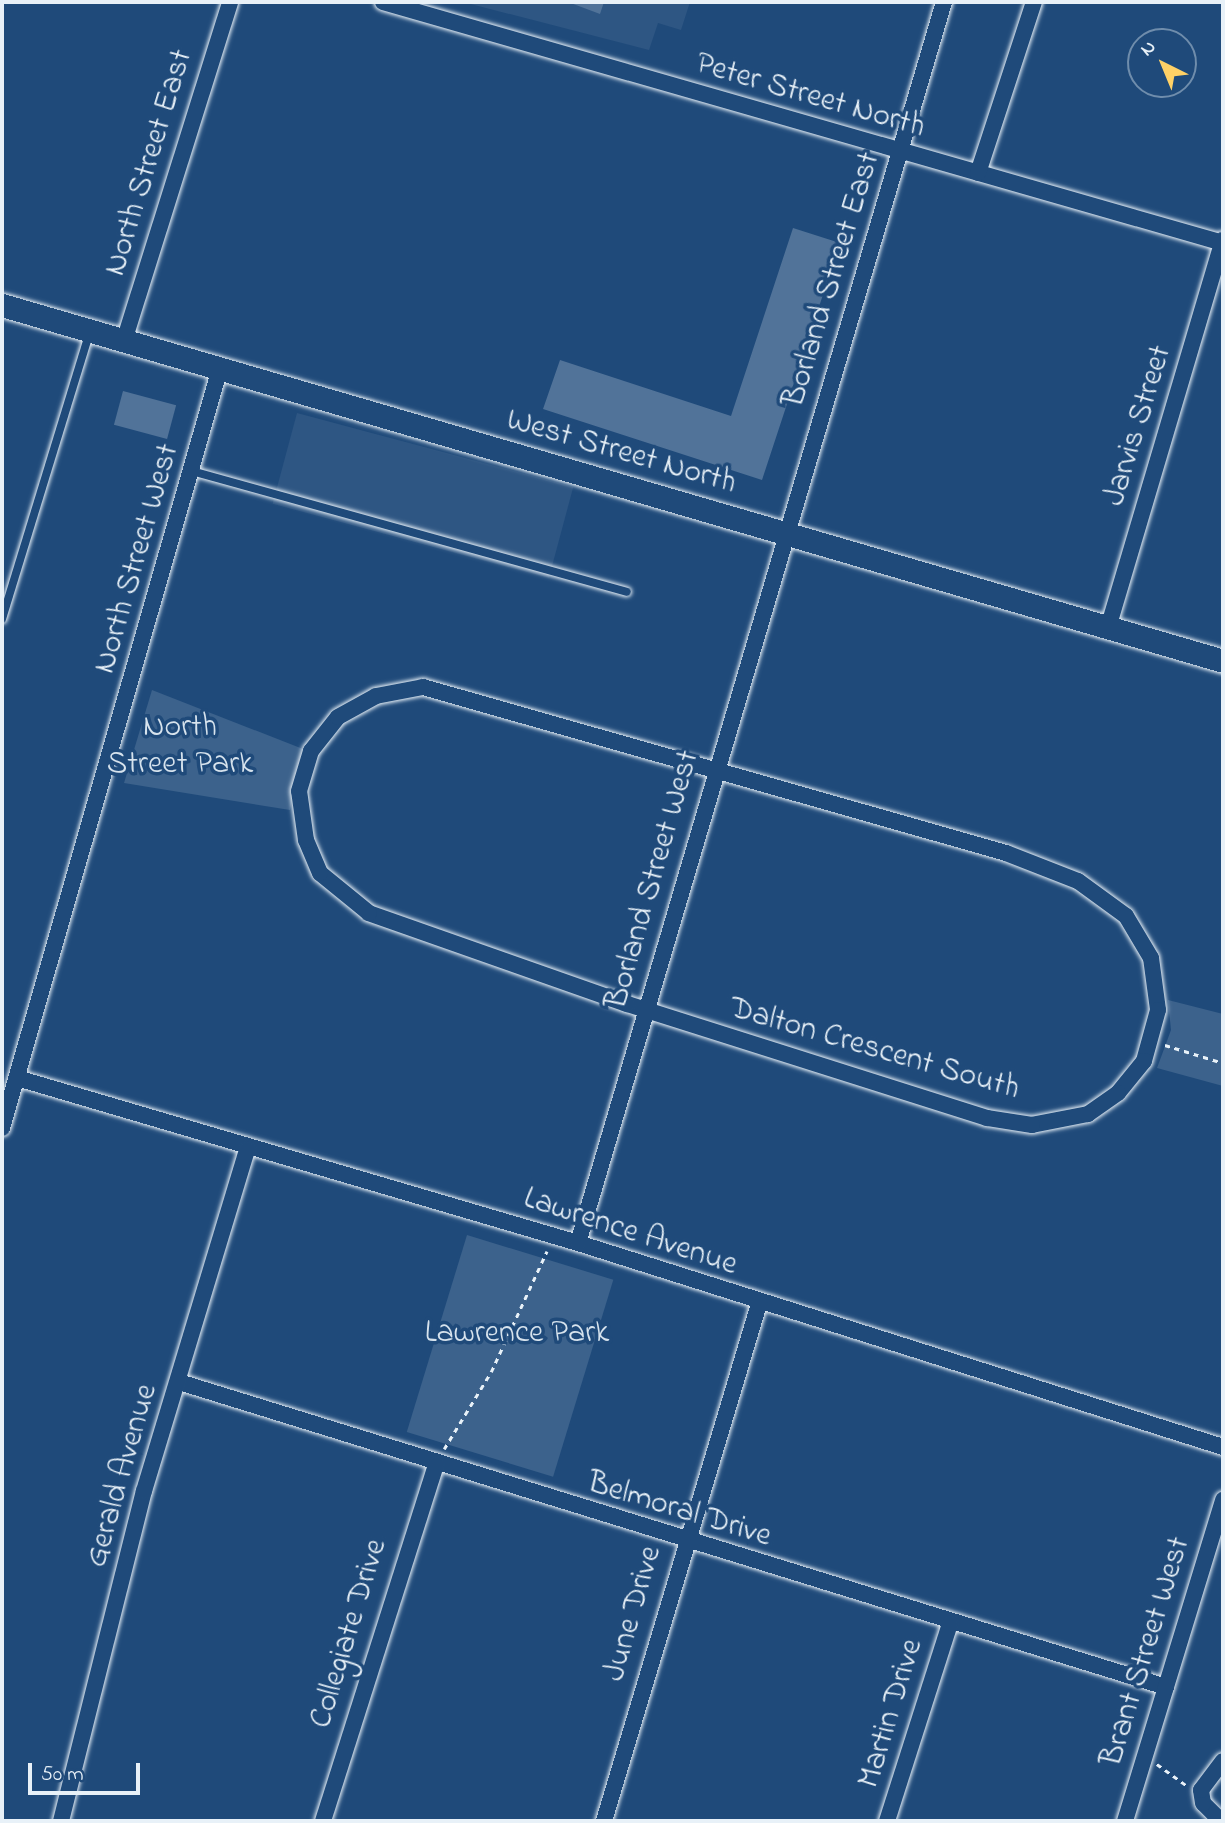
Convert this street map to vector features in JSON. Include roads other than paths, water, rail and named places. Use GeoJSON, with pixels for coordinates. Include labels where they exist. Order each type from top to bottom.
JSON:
{"type":"FeatureCollection","features":[{"type":"Feature","properties":{"kind":"main road","name":"West Street North"},"geometry":{"type":"LineString","coordinates":[[2,305],[1223,661]]}},
{"type":"Feature","properties":{"kind":"street","name":"North Street East"},"geometry":{"type":"LineString","coordinates":[[124,341],[230,2]]}},
{"type":"Feature","properties":{"kind":"street","name":"Peter Street North"},"geometry":{"type":"LineString","coordinates":[[383,2],[403,5],[900,152],[1223,242]]}},
{"type":"Feature","properties":{"kind":"street","name":"Borland Street East"},"geometry":{"type":"LineString","coordinates":[[784,533],[944,2]]}},
{"type":"Feature","properties":{"kind":"street"},"geometry":{"type":"LineString","coordinates":[[978,173],[1034,2]]}},
{"type":"Feature","properties":{"kind":"street","name":"Jarvis Street"},"geometry":{"type":"LineString","coordinates":[[1108,628],[1223,242]]}},
{"type":"Feature","properties":{"kind":"street","name":"North Street West"},"geometry":{"type":"LineString","coordinates":[[2,1128],[195,472],[220,368]]}},
{"type":"Feature","properties":{"kind":"street","name":"Borland Street West"},"geometry":{"type":"LineString","coordinates":[[578,1243],[784,533]]}},
{"type":"Feature","properties":{"kind":"street","name":"Dalton Crescent South"},"geometry":{"type":"LineString","coordinates":[[423,687],[1006,853],[1092,888],[1126,916],[1151,958],[1159,1001],[1152,1041],[1118,1093],[1088,1114],[1032,1125],[987,1118],[645,1010],[418,934],[347,900],[320,873],[306,840],[299,791],[304,770],[324,731],[357,704],[423,687]]}},
{"type":"Feature","properties":{"kind":"street","name":"Lawrence Avenue"},"geometry":{"type":"LineString","coordinates":[[17,1078],[247,1149],[578,1243],[759,1304],[1223,1447]]}},
{"type":"Feature","properties":{"kind":"street","name":"Gerald Avenue"},"geometry":{"type":"LineString","coordinates":[[61,1821],[144,1491],[247,1149]]}},
{"type":"Feature","properties":{"kind":"street","name":"June Drive"},"geometry":{"type":"LineString","coordinates":[[604,1821],[684,1543],[759,1304]]}},
{"type":"Feature","properties":{"kind":"street","name":"Belmoral Drive"},"geometry":{"type":"LineString","coordinates":[[179,1382],[684,1543],[1166,1687]]}},
{"type":"Feature","properties":{"kind":"street","name":"Collegiate Drive"},"geometry":{"type":"LineString","coordinates":[[323,1821],[436,1464]]}},
{"type":"Feature","properties":{"kind":"street","name":"Brant Street West"},"geometry":{"type":"LineString","coordinates":[[1125,1821],[1223,1500]]}},
{"type":"Feature","properties":{"kind":"street","name":"Martin Drive"},"geometry":{"type":"LineString","coordinates":[[887,1821],[950,1624]]}},
{"type":"Feature","properties":{"kind":"street"},"geometry":{"type":"LineString","coordinates":[[1222,1821],[1202,1798],[1207,1777],[1223,1761]]}},
{"type":"Feature","properties":{"kind":"lane"},"geometry":{"type":"LineString","coordinates":[[2,619],[90,331]]}},
{"type":"Feature","properties":{"kind":"lane"},"geometry":{"type":"LineString","coordinates":[[195,472],[627,592]]}},
{"type":"Feature","properties":{"kind":"park label","name":"North Street Park"},"geometry":{"type":"Point","coordinates":[180,748]}},
{"type":"Feature","properties":{"kind":"park label","name":"Lawrence Park"},"geometry":{"type":"Point","coordinates":[517,1334]}}]}
